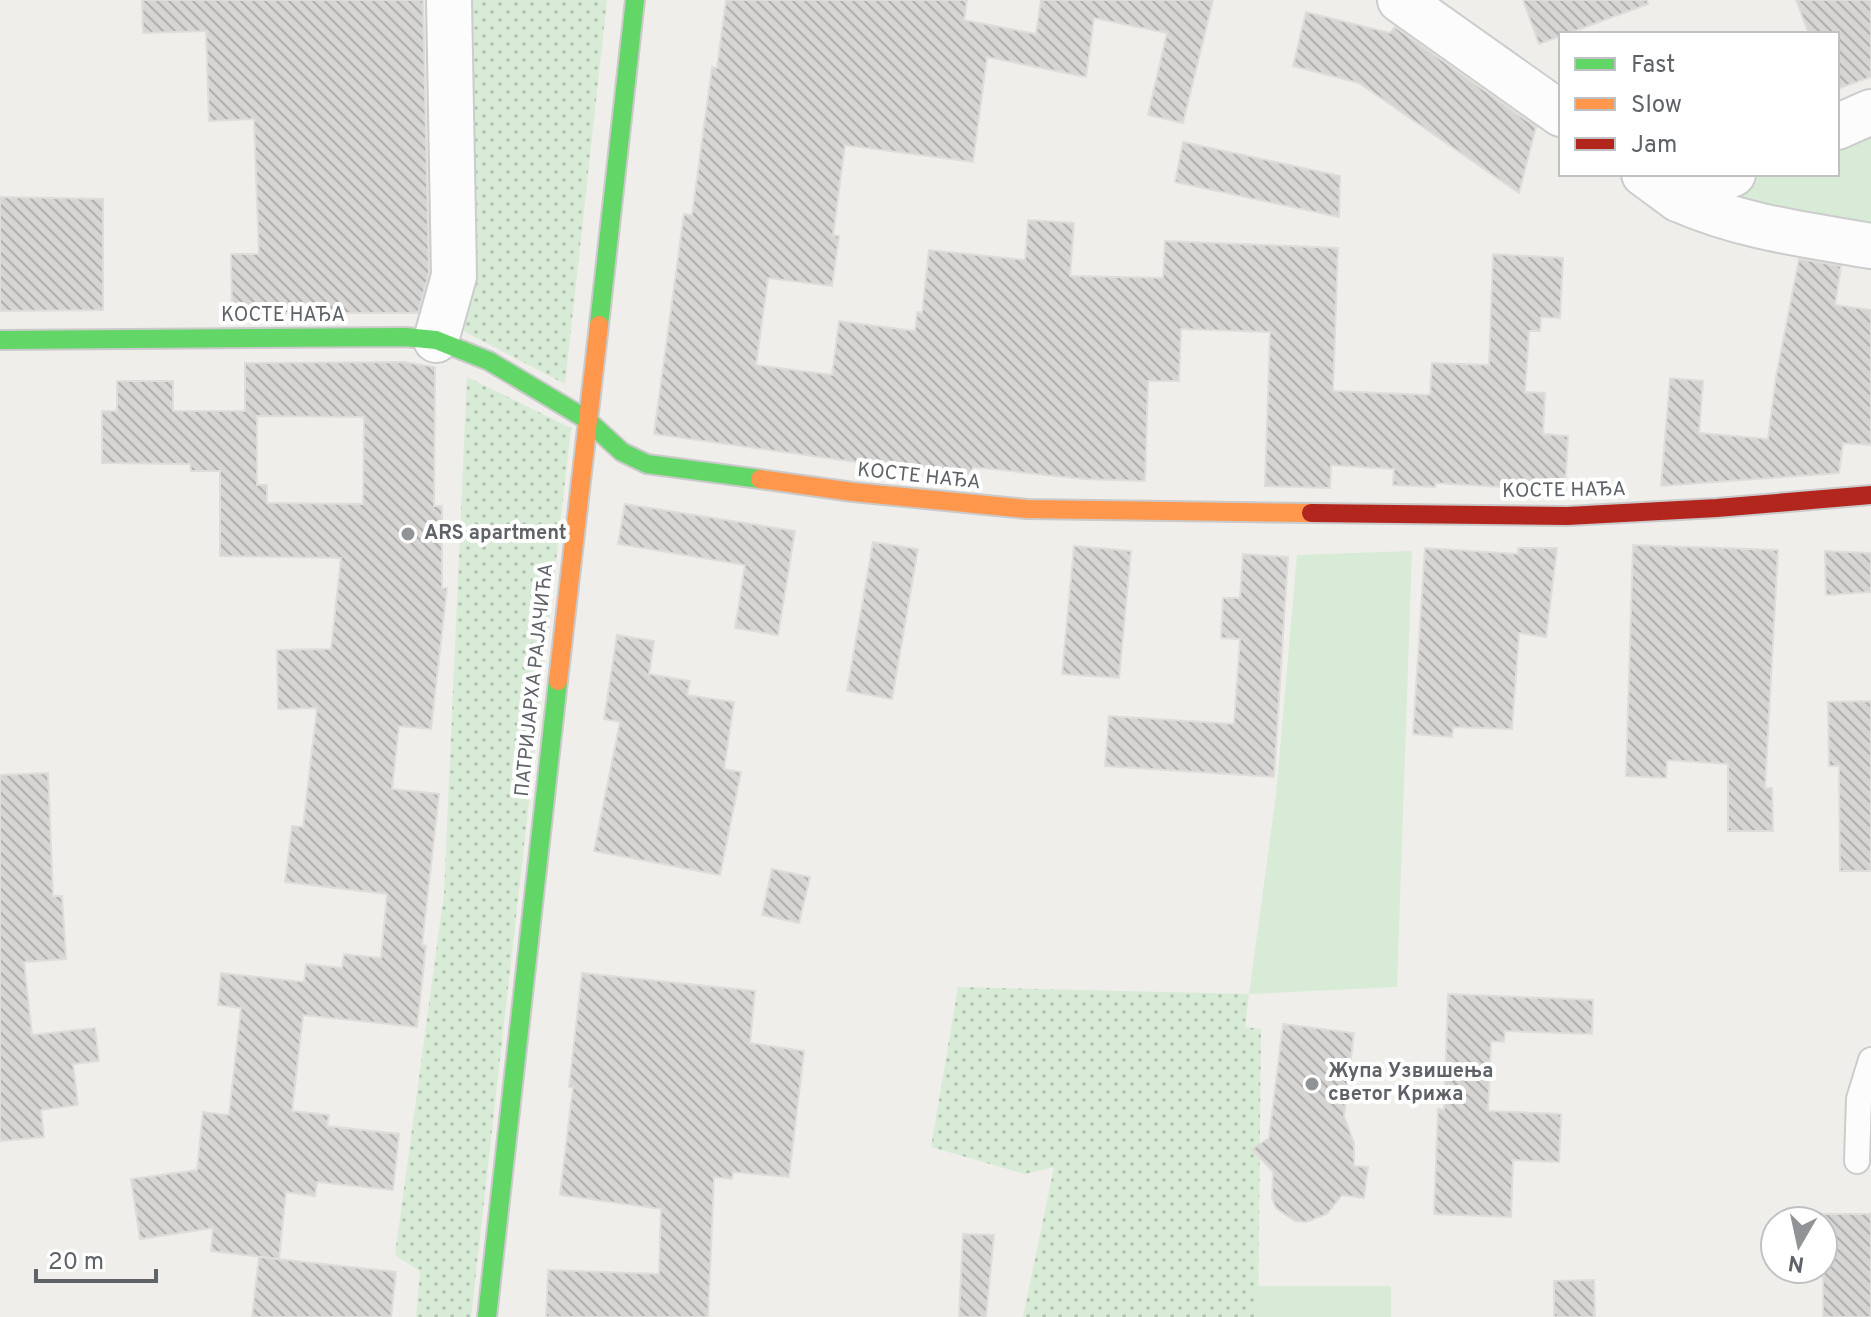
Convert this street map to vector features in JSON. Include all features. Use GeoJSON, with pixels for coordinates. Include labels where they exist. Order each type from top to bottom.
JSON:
{"type":"FeatureCollection","features":[{"type":"Feature","properties":{"kind":"street"},"geometry":{"type":"LineString","coordinates":[[436,340],[454,276],[449,0]]}},
{"type":"Feature","properties":{"kind":"street","name":"ПАТРИЈАРХА РАЈАЧИЋА"},"geometry":{"type":"LineString","coordinates":[[487,1317],[635,0]]}},
{"type":"Feature","properties":{"kind":"street"},"geometry":{"type":"LineString","coordinates":[[1400,0],[1559,113]]}},
{"type":"Feature","properties":{"kind":"street"},"geometry":{"type":"LineString","coordinates":[[1839,126],[1871,112]]}},
{"type":"Feature","properties":{"kind":"street"},"geometry":{"type":"LineString","coordinates":[[1661,186],[1721,176]]}},
{"type":"Feature","properties":{"kind":"street"},"geometry":{"type":"LineString","coordinates":[[1661,186],[1714,214],[1750,225],[1871,246]]}},
{"type":"Feature","properties":{"kind":"street","name":"КОСТЕ НАЂА"},"geometry":{"type":"LineString","coordinates":[[0,340],[405,337],[436,340],[489,361],[586,419],[622,452],[647,464],[896,498],[1027,509],[1567,516],[1871,495]]}},
{"type":"Feature","properties":{"kind":"lane"},"geometry":{"type":"LineString","coordinates":[[1857,1161],[1859,1099],[1871,1060]]}},
{"type":"Feature","properties":{"kind":"green space"},"geometry":{"type":"Polygon","coordinates":[[[439,0],[607,0],[565,384],[446,322],[439,0]]]}},
{"type":"Feature","properties":{"kind":"green space"},"geometry":{"type":"Polygon","coordinates":[[[1871,112],[1871,246],[1732,220],[1733,176],[1839,176],[1839,126],[1871,112]]]}},
{"type":"Feature","properties":{"kind":"green space"},"geometry":{"type":"Polygon","coordinates":[[[467,377],[571,428],[471,1317],[416,1317],[420,1271],[395,1255],[444,893],[467,377]]]}},
{"type":"Feature","properties":{"kind":"green space"},"geometry":{"type":"Polygon","coordinates":[[[1412,551],[1397,987],[1249,994],[1276,795],[1297,555],[1412,551]]]}},
{"type":"Feature","properties":{"kind":"green space"},"geometry":{"type":"Polygon","coordinates":[[[958,987],[1249,994],[1245,1027],[1261,1029],[1258,1317],[1023,1317],[1054,1167],[1025,1174],[931,1147],[958,987]]]}},
{"type":"Feature","properties":{"kind":"green space"},"geometry":{"type":"Polygon","coordinates":[[[1258,1286],[1391,1286],[1391,1317],[1258,1317],[1258,1286]]]}},
{"type":"Feature","properties":{"kind":"building"},"geometry":{"type":"Polygon","coordinates":[[[142,0],[423,0],[429,273],[418,313],[245,313],[245,310],[232,310],[231,254],[259,254],[254,119],[209,121],[206,31],[143,33],[142,0]]]}},
{"type":"Feature","properties":{"kind":"building"},"geometry":{"type":"Polygon","coordinates":[[[726,0],[967,0],[964,20],[1036,34],[1041,0],[1213,0],[1183,123],[1148,115],[1167,33],[1094,18],[1086,77],[987,57],[973,162],[845,145],[833,235],[839,236],[832,286],[768,278],[756,365],[832,375],[839,321],[915,331],[917,312],[922,313],[929,250],[1025,260],[1028,220],[1074,223],[1070,276],[1163,278],[1165,241],[1338,248],[1333,391],[1430,395],[1432,363],[1489,365],[1493,254],[1563,258],[1560,318],[1541,317],[1540,331],[1529,331],[1525,392],[1545,393],[1543,434],[1568,436],[1565,491],[1436,483],[1435,487],[1393,485],[1394,469],[1331,465],[1330,488],[1265,486],[1270,332],[1181,329],[1179,381],[1148,381],[1145,481],[1084,479],[973,467],[972,474],[892,467],[654,434],[684,214],[692,215],[712,67],[717,68],[726,0]]]}},
{"type":"Feature","properties":{"kind":"building"},"geometry":{"type":"Polygon","coordinates":[[[1523,0],[1647,0],[1648,4],[1572,32],[1559,32],[1559,37],[1539,44],[1523,0]]]}},
{"type":"Feature","properties":{"kind":"building"},"geometry":{"type":"Polygon","coordinates":[[[1796,0],[1871,0],[1871,77],[1839,88],[1839,32],[1808,32],[1796,0]]]}},
{"type":"Feature","properties":{"kind":"building"},"geometry":{"type":"Polygon","coordinates":[[[1306,12],[1390,33],[1395,27],[1536,127],[1519,193],[1359,83],[1293,66],[1306,12]]]}},
{"type":"Feature","properties":{"kind":"building"},"geometry":{"type":"Polygon","coordinates":[[[1183,142],[1340,176],[1339,217],[1175,182],[1183,142]]]}},
{"type":"Feature","properties":{"kind":"building"},"geometry":{"type":"Polygon","coordinates":[[[0,197],[103,199],[103,310],[0,311],[0,197]]]}},
{"type":"Feature","properties":{"kind":"building"},"geometry":{"type":"Polygon","coordinates":[[[1799,259],[1841,266],[1835,305],[1871,310],[1871,445],[1843,443],[1839,473],[1661,486],[1670,378],[1703,381],[1699,433],[1768,439],[1776,377],[1799,259]]]}},
{"type":"Feature","properties":{"kind":"building"},"geometry":{"type":"Polygon","coordinates":[[[404,362],[435,367],[434,506],[442,506],[442,588],[447,588],[431,729],[399,726],[392,789],[439,794],[422,945],[426,946],[417,1027],[303,1015],[292,1111],[329,1115],[327,1126],[399,1134],[393,1190],[317,1182],[315,1196],[286,1192],[279,1259],[211,1251],[213,1228],[140,1239],[131,1179],[197,1170],[203,1112],[229,1115],[241,1008],[218,1005],[221,973],[304,982],[306,964],[342,968],[344,954],[381,958],[387,894],[285,882],[292,826],[303,827],[317,708],[278,709],[277,650],[331,649],[341,558],[220,556],[220,471],[191,471],[190,464],[102,463],[102,411],[117,411],[117,381],[173,381],[173,411],[245,411],[245,363],[404,362]],[[257,416],[257,485],[267,485],[267,503],[363,504],[364,417],[257,416]]]}},
{"type":"Feature","properties":{"kind":"building"},"geometry":{"type":"Polygon","coordinates":[[[625,504],[795,531],[778,635],[735,628],[745,565],[618,544],[625,504]]]}},
{"type":"Feature","properties":{"kind":"building"},"geometry":{"type":"Polygon","coordinates":[[[873,542],[918,549],[892,699],[847,691],[873,542]]]}},
{"type":"Feature","properties":{"kind":"building"},"geometry":{"type":"Polygon","coordinates":[[[1633,545],[1778,550],[1765,788],[1772,788],[1773,831],[1728,831],[1728,764],[1667,760],[1666,778],[1626,776],[1633,545]]]}},
{"type":"Feature","properties":{"kind":"building"},"geometry":{"type":"Polygon","coordinates":[[[1074,546],[1131,551],[1119,678],[1062,674],[1074,546]]]}},
{"type":"Feature","properties":{"kind":"building"},"geometry":{"type":"Polygon","coordinates":[[[1425,548],[1518,554],[1518,548],[1557,548],[1546,637],[1519,633],[1512,729],[1453,727],[1452,737],[1413,734],[1425,548]]]}},
{"type":"Feature","properties":{"kind":"building"},"geometry":{"type":"Polygon","coordinates":[[[1825,551],[1871,553],[1871,592],[1826,595],[1825,551]]]}},
{"type":"Feature","properties":{"kind":"building"},"geometry":{"type":"Polygon","coordinates":[[[1243,554],[1288,557],[1274,777],[1105,766],[1109,716],[1234,724],[1240,639],[1221,638],[1223,598],[1240,598],[1243,554]]]}},
{"type":"Feature","properties":{"kind":"building"},"geometry":{"type":"Polygon","coordinates":[[[617,635],[654,641],[649,674],[690,681],[687,695],[734,702],[724,769],[741,772],[720,875],[594,851],[620,722],[604,719],[617,635]]]}},
{"type":"Feature","properties":{"kind":"building"},"geometry":{"type":"Polygon","coordinates":[[[1871,701],[1871,871],[1840,871],[1839,766],[1829,766],[1828,702],[1871,701]]]}},
{"type":"Feature","properties":{"kind":"building"},"geometry":{"type":"Polygon","coordinates":[[[48,773],[53,896],[62,896],[66,959],[24,962],[32,1035],[95,1028],[99,1061],[73,1064],[78,1105],[41,1110],[44,1137],[0,1141],[0,775],[48,773]]]}},
{"type":"Feature","properties":{"kind":"building"},"geometry":{"type":"Polygon","coordinates":[[[772,869],[810,877],[799,923],[762,915],[772,869]]]}},
{"type":"Feature","properties":{"kind":"building"},"geometry":{"type":"Polygon","coordinates":[[[582,973],[755,991],[750,1043],[804,1051],[789,1177],[733,1172],[732,1179],[714,1177],[708,1317],[546,1317],[548,1270],[659,1274],[661,1209],[560,1195],[582,973]]]}},
{"type":"Feature","properties":{"kind":"building"},"geometry":{"type":"Polygon","coordinates":[[[1448,994],[1593,1000],[1592,1034],[1505,1031],[1504,1042],[1491,1041],[1488,1111],[1561,1114],[1559,1162],[1513,1160],[1511,1217],[1434,1214],[1438,1109],[1444,1110],[1448,994]]]}},
{"type":"Feature","properties":{"kind":"building","name":"Жупа Узвишења светог Крижа"},"geometry":{"type":"Polygon","coordinates":[[[1283,1024],[1354,1033],[1344,1116],[1354,1143],[1354,1166],[1368,1167],[1364,1198],[1342,1195],[1327,1214],[1306,1222],[1295,1221],[1276,1208],[1272,1198],[1273,1172],[1252,1149],[1269,1138],[1283,1024]]]}},
{"type":"Feature","properties":{"kind":"building"},"geometry":{"type":"Polygon","coordinates":[[[1839,1214],[1871,1214],[1871,1317],[1823,1317],[1823,1285],[1839,1285],[1839,1214]]]}},
{"type":"Feature","properties":{"kind":"building"},"geometry":{"type":"Polygon","coordinates":[[[963,1234],[994,1235],[986,1317],[959,1317],[963,1234]]]}},
{"type":"Feature","properties":{"kind":"building"},"geometry":{"type":"Polygon","coordinates":[[[259,1257],[396,1272],[391,1317],[252,1317],[259,1257]]]}},
{"type":"Feature","properties":{"kind":"building"},"geometry":{"type":"Polygon","coordinates":[[[1594,1280],[1595,1317],[1554,1317],[1554,1281],[1594,1280]]]}},
{"type":"Feature","properties":{"kind":"traffic: fast"},"geometry":{"type":"LineString","coordinates":[[599,325],[635,0]]}},
{"type":"Feature","properties":{"kind":"traffic: fast"},"geometry":{"type":"LineString","coordinates":[[0,340],[405,337],[436,340],[489,361],[586,419],[622,452],[647,464],[760,479]]}},
{"type":"Feature","properties":{"kind":"traffic: fast"},"geometry":{"type":"LineString","coordinates":[[487,1317],[558,681]]}},
{"type":"Feature","properties":{"kind":"traffic: slow"},"geometry":{"type":"LineString","coordinates":[[558,681],[599,325]]}},
{"type":"Feature","properties":{"kind":"traffic: slow"},"geometry":{"type":"LineString","coordinates":[[760,479],[853,492],[1027,509],[1311,513]]}},
{"type":"Feature","properties":{"kind":"traffic: jam"},"geometry":{"type":"LineString","coordinates":[[1311,513],[1567,516],[1871,495]]}},
{"type":"Feature","properties":{"kind":"place","name":"ARS apartment"},"geometry":{"type":"Point","coordinates":[408,534]}},
{"type":"Feature","properties":{"kind":"place","name":"Жупа Узвишења светог Крижа"},"geometry":{"type":"Point","coordinates":[1312,1084]}}]}
